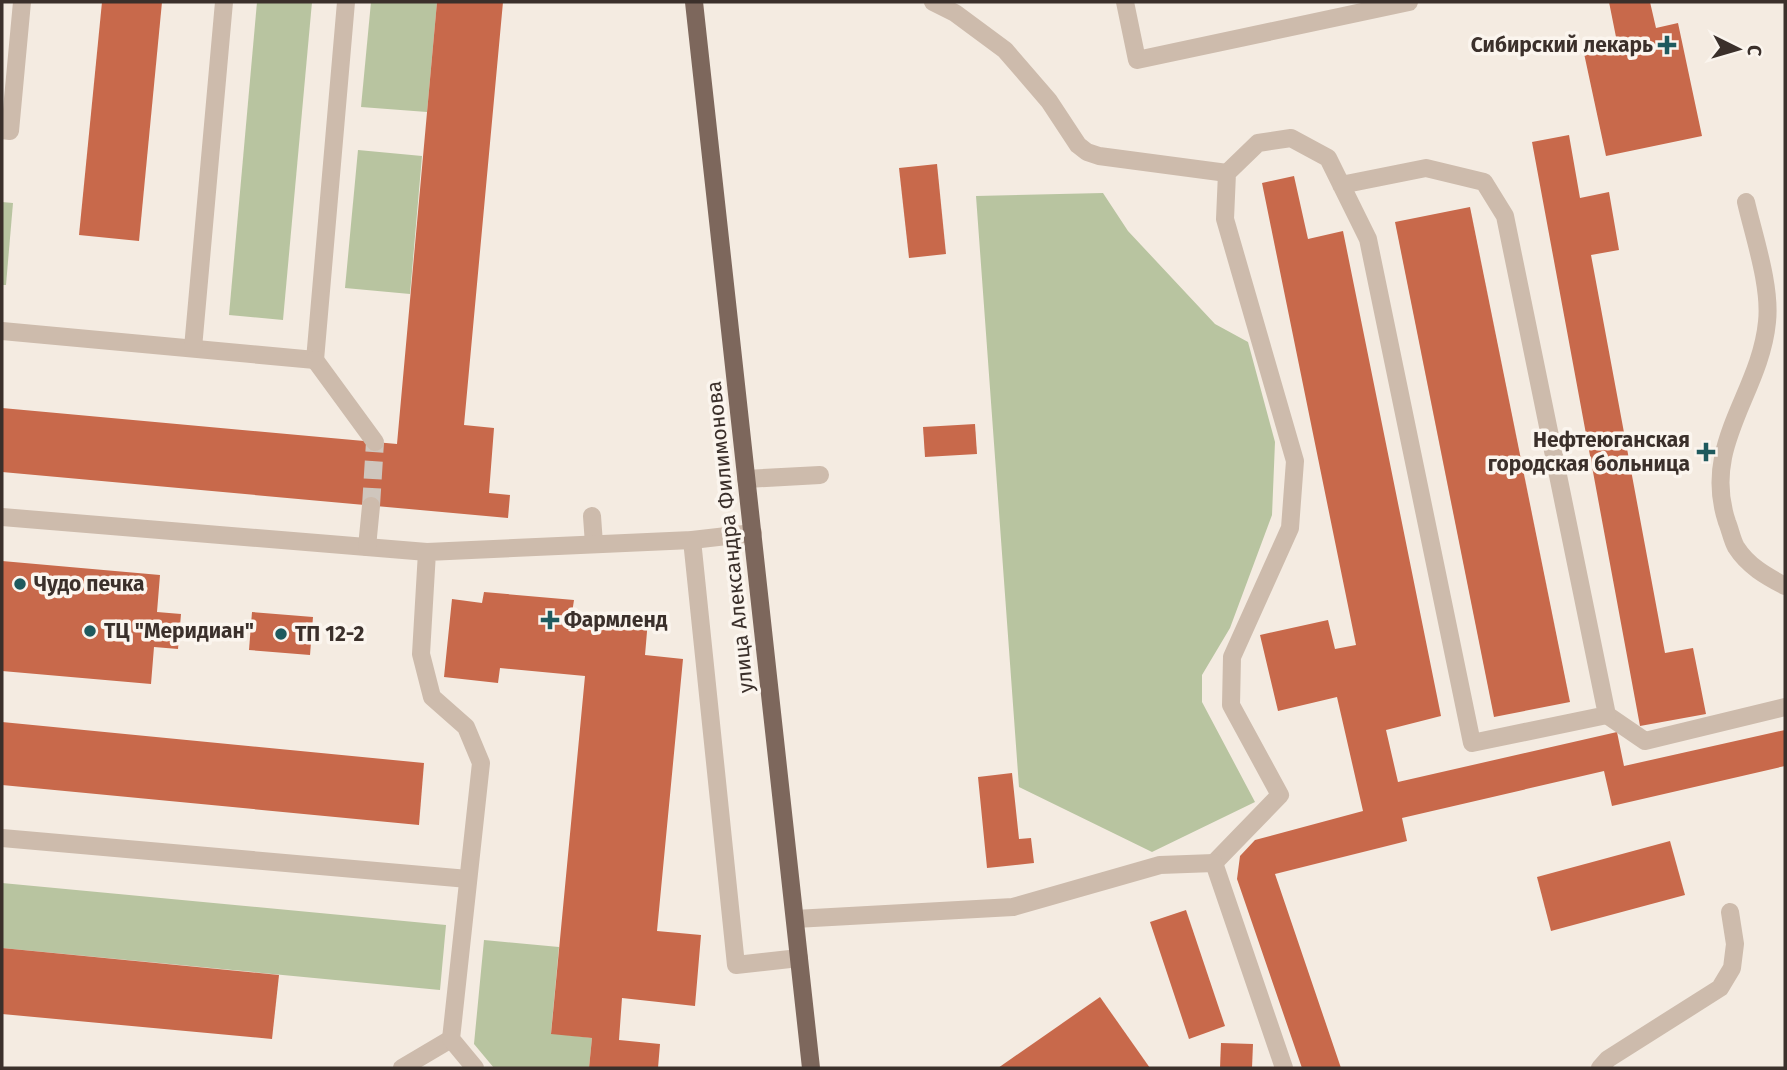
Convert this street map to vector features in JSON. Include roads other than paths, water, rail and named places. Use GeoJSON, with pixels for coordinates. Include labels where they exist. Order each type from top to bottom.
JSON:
{"type":"FeatureCollection","features":[{"type":"Feature","properties":{"kind":"main road","name":"улица Александра Филимонова"},"geometry":{"type":"LineString","coordinates":[[694,2],[811,1068]]}},
{"type":"Feature","properties":{"kind":"lane"},"geometry":{"type":"LineString","coordinates":[[2,131],[10,131],[22,2]]}},
{"type":"Feature","properties":{"kind":"lane"},"geometry":{"type":"LineString","coordinates":[[193,348],[224,2]]}},
{"type":"Feature","properties":{"kind":"lane"},"geometry":{"type":"LineString","coordinates":[[346,2],[315,360],[376,442]]}},
{"type":"Feature","properties":{"kind":"lane"},"geometry":{"type":"LineString","coordinates":[[933,2],[955,13],[1005,50],[1049,101],[1078,145],[1087,152],[1098,156],[1227,173]]}},
{"type":"Feature","properties":{"kind":"lane"},"geometry":{"type":"LineString","coordinates":[[1125,2],[1136,60],[1409,2]]}},
{"type":"Feature","properties":{"kind":"lane"},"geometry":{"type":"LineString","coordinates":[[795,919],[1013,907],[1160,865],[1214,863],[1280,795],[1231,705],[1232,657],[1290,528],[1295,461],[1225,219],[1227,173],[1258,143],[1291,138],[1328,158],[1368,239],[1472,743],[1608,715]]}},
{"type":"Feature","properties":{"kind":"lane"},"geometry":{"type":"LineString","coordinates":[[1341,185],[1426,168],[1484,182],[1505,216],[1608,715],[1645,741],[1785,708]]}},
{"type":"Feature","properties":{"kind":"lane"},"geometry":{"type":"LineString","coordinates":[[1746,202],[1766,286],[1768,318],[1764,346],[1727,440],[1719,485],[1735,546],[1758,572],[1785,586]]}},
{"type":"Feature","properties":{"kind":"lane"},"geometry":{"type":"LineString","coordinates":[[2,331],[315,360]]}},
{"type":"Feature","properties":{"kind":"lane"},"geometry":{"type":"LineString","coordinates":[[746,479],[820,475]]}},
{"type":"Feature","properties":{"kind":"lane"},"geometry":{"type":"LineString","coordinates":[[367,547],[370,506]]}},
{"type":"Feature","properties":{"kind":"lane"},"geometry":{"type":"LineString","coordinates":[[592,516],[594,544]]}},
{"type":"Feature","properties":{"kind":"lane"},"geometry":{"type":"LineString","coordinates":[[2,517],[427,552],[692,540],[753,533]]}},
{"type":"Feature","properties":{"kind":"lane"},"geometry":{"type":"LineString","coordinates":[[692,540],[736,965],[799,958]]}},
{"type":"Feature","properties":{"kind":"lane"},"geometry":{"type":"LineString","coordinates":[[427,552],[421,654],[432,697],[466,727],[481,763],[451,1039],[475,1068]]}},
{"type":"Feature","properties":{"kind":"lane"},"geometry":{"type":"LineString","coordinates":[[2,838],[468,879]]}},
{"type":"Feature","properties":{"kind":"lane"},"geometry":{"type":"LineString","coordinates":[[1214,863],[1284,1068]]}},
{"type":"Feature","properties":{"kind":"lane"},"geometry":{"type":"LineString","coordinates":[[1600,1068],[1608,1059],[1720,988],[1732,968],[1734,956],[1730,912]]}},
{"type":"Feature","properties":{"kind":"lane"},"geometry":{"type":"LineString","coordinates":[[402,1068],[451,1039]]}},
{"type":"Feature","properties":{"kind":"tunnel"},"geometry":{"type":"LineString","coordinates":[[371,506],[375,442]]}},
{"type":"Feature","properties":{"kind":"place","name":"Сибирский лекарь"},"geometry":{"type":"Point","coordinates":[1667,45]}},
{"type":"Feature","properties":{"kind":"place","name":"Нефтеюганская городская больница"},"geometry":{"type":"Point","coordinates":[1706,452]}},
{"type":"Feature","properties":{"kind":"place","name":"Чудо печка"},"geometry":{"type":"Point","coordinates":[20,584]}},
{"type":"Feature","properties":{"kind":"place","name":"Фармленд"},"geometry":{"type":"Point","coordinates":[550,620]}},
{"type":"Feature","properties":{"kind":"place","name":"ТЦ \"Меридиан\""},"geometry":{"type":"Point","coordinates":[90,631]}},
{"type":"Feature","properties":{"kind":"place","name":"ТП 12-2"},"geometry":{"type":"Point","coordinates":[281,634]}}]}
